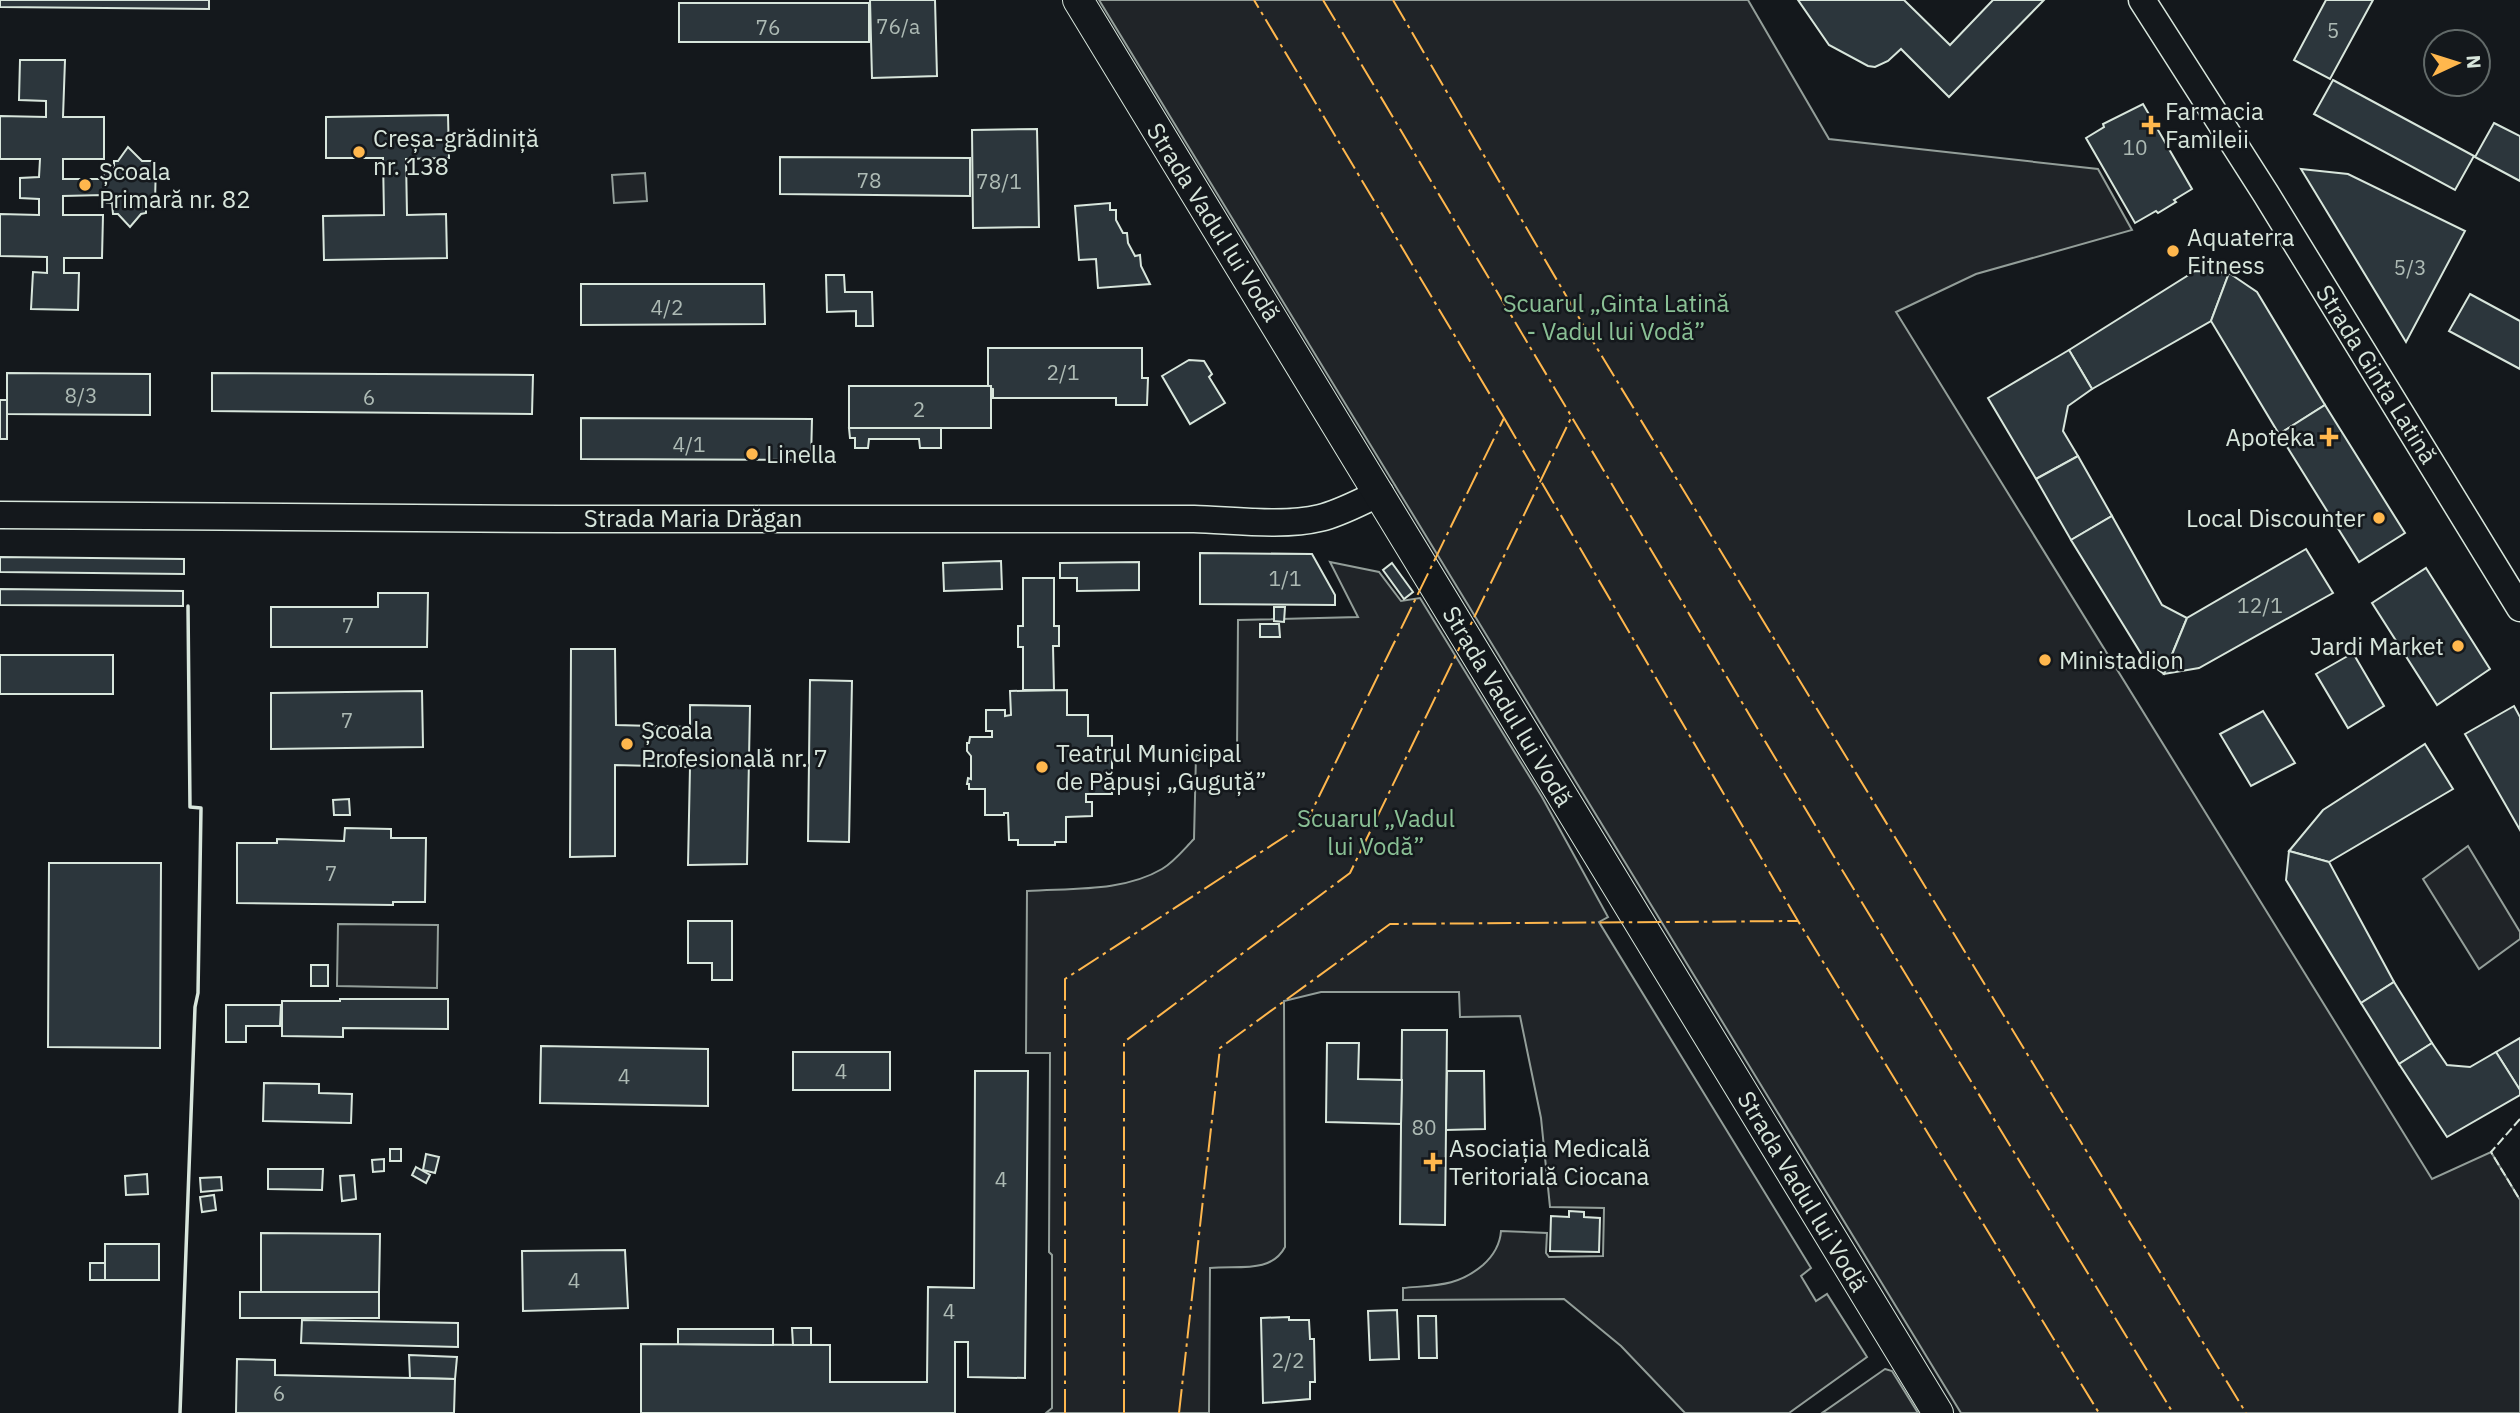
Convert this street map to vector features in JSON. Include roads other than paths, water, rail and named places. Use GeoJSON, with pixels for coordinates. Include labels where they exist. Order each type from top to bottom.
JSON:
{"type":"FeatureCollection","features":[{"type":"Feature","properties":{"kind":"main road","name":"Strada Vadul lui Vodă"},"geometry":{"type":"LineString","coordinates":[[1078,0],[1380,492],[1938,1413]]}},
{"type":"Feature","properties":{"kind":"main road","name":"Strada Ginta Latină"},"geometry":{"type":"LineString","coordinates":[[2142,0],[2266,194],[2520,608]]}},
{"type":"Feature","properties":{"kind":"main road","name":"Strada Maria Drăgan"},"geometry":{"type":"LineString","coordinates":[[0,515],[559,519],[1194,519],[1297,522],[1351,508],[1380,492]]}},
{"type":"Feature","properties":{"kind":"place","name":"Farmacia Famileii"},"geometry":{"type":"Point","coordinates":[2151,125]}},
{"type":"Feature","properties":{"kind":"place","name":"Creșa-grădiniță nr. 138"},"geometry":{"type":"Point","coordinates":[359,152]}},
{"type":"Feature","properties":{"kind":"place","name":"Școala Primară nr. 82"},"geometry":{"type":"Point","coordinates":[85,185]}},
{"type":"Feature","properties":{"kind":"place","name":"Aquaterra Fitness"},"geometry":{"type":"Point","coordinates":[2173,251]}},
{"type":"Feature","properties":{"kind":"place","name":"Apoteka"},"geometry":{"type":"Point","coordinates":[2329,437]}},
{"type":"Feature","properties":{"kind":"place","name":"Linella"},"geometry":{"type":"Point","coordinates":[752,454]}},
{"type":"Feature","properties":{"kind":"place","name":"Local Discounter"},"geometry":{"type":"Point","coordinates":[2379,518]}},
{"type":"Feature","properties":{"kind":"place","name":"Jardi Market"},"geometry":{"type":"Point","coordinates":[2458,646]}},
{"type":"Feature","properties":{"kind":"place","name":"Ministadion"},"geometry":{"type":"Point","coordinates":[2045,660]}},
{"type":"Feature","properties":{"kind":"place","name":"Școala Profesională nr. 7"},"geometry":{"type":"Point","coordinates":[627,744]}},
{"type":"Feature","properties":{"kind":"place","name":"Teatrul Municipal de Păpuși „Guguță”"},"geometry":{"type":"Point","coordinates":[1042,767]}},
{"type":"Feature","properties":{"kind":"place","name":"Asociația Medicală Teritorială Ciocana"},"geometry":{"type":"Point","coordinates":[1433,1162]}},
{"type":"Feature","properties":{"kind":"park label","name":"Scuarul „Ginta Latină - Vadul lui Vodă”"},"geometry":{"type":"Point","coordinates":[1616,317]}},
{"type":"Feature","properties":{"kind":"park label","name":"Scuarul „Vadul lui Vodă”"},"geometry":{"type":"Point","coordinates":[1376,832]}}]}
